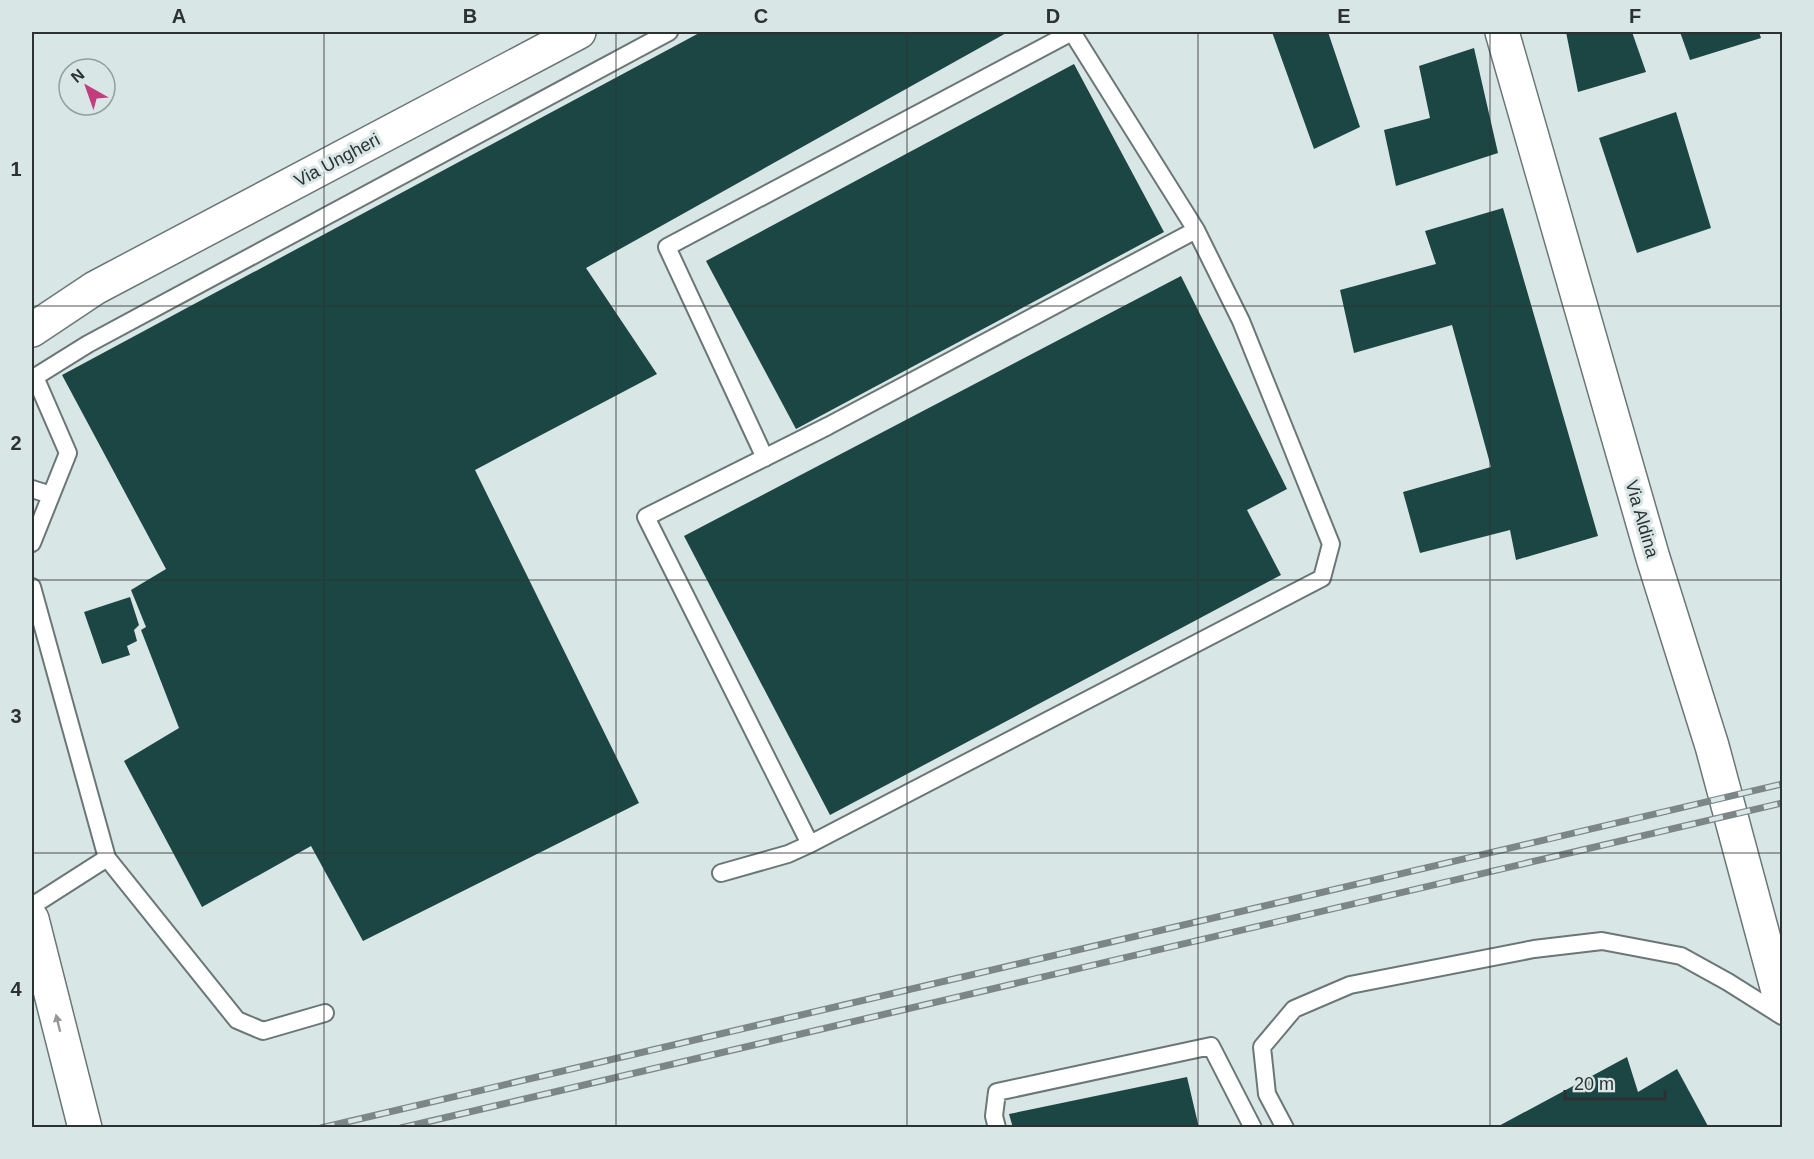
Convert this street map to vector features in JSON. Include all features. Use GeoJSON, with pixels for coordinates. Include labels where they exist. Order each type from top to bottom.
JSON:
{"type":"FeatureCollection","features":[{"type":"Feature","properties":{"kind":"street","name":"Via Ungheri"},"geometry":{"type":"LineString","coordinates":[[32,330],[95,288],[579,32]]}},
{"type":"Feature","properties":{"kind":"street","name":"Via Aldina"},"geometry":{"type":"LineString","coordinates":[[1502,32],[1653,558],[1715,756],[1782,1006]]}},
{"type":"Feature","properties":{"kind":"street","name":"Via Ungheri"},"geometry":{"type":"LineString","coordinates":[[32,312],[95,288]]}},
{"type":"Feature","properties":{"kind":"street"},"geometry":{"type":"LineString","coordinates":[[32,920],[85,1128]]}},
{"type":"Feature","properties":{"kind":"lane"},"geometry":{"type":"LineString","coordinates":[[32,543],[68,453],[35,377],[88,345],[669,32]]}},
{"type":"Feature","properties":{"kind":"lane"},"geometry":{"type":"LineString","coordinates":[[721,873],[788,854],[810,844],[1322,578],[1330,544],[1241,321],[1196,230],[1072,32],[667,247],[765,458]]}},
{"type":"Feature","properties":{"kind":"lane"},"geometry":{"type":"LineString","coordinates":[[810,844],[646,517],[839,421],[1196,230]]}},
{"type":"Feature","properties":{"kind":"lane"},"geometry":{"type":"LineString","coordinates":[[32,489],[51,495]]}},
{"type":"Feature","properties":{"kind":"lane"},"geometry":{"type":"LineString","coordinates":[[32,587],[107,858],[237,1020],[264,1031],[325,1013]]}},
{"type":"Feature","properties":{"kind":"lane"},"geometry":{"type":"LineString","coordinates":[[32,906],[107,858]]}},
{"type":"Feature","properties":{"kind":"lane"},"geometry":{"type":"LineString","coordinates":[[1285,1128],[1266,1094],[1262,1047],[1294,1009],[1350,986],[1534,949],[1602,941],[1681,956],[1728,982],[1782,1017]]}},
{"type":"Feature","properties":{"kind":"lane"},"geometry":{"type":"LineString","coordinates":[[997,1128],[994,1116],[998,1092],[1211,1046],[1253,1128]]}},
{"type":"Feature","properties":{"kind":"building"},"geometry":{"type":"Polygon","coordinates":[[[701,32],[1008,32],[586,268],[657,374],[475,470],[639,803],[363,941],[311,846],[202,907],[124,761],[179,728],[141,630],[146,627],[131,590],[166,569],[62,375],[701,32]]]}},
{"type":"Feature","properties":{"kind":"building"},"geometry":{"type":"Polygon","coordinates":[[[1272,32],[1328,32],[1360,127],[1314,149],[1272,32]]]}},
{"type":"Feature","properties":{"kind":"building"},"geometry":{"type":"Polygon","coordinates":[[[1566,32],[1632,32],[1646,72],[1578,92],[1566,32]]]}},
{"type":"Feature","properties":{"kind":"building"},"geometry":{"type":"Polygon","coordinates":[[[1680,32],[1759,32],[1761,38],[1690,60],[1680,32]]]}},
{"type":"Feature","properties":{"kind":"building"},"geometry":{"type":"Polygon","coordinates":[[[1474,48],[1498,153],[1396,186],[1384,130],[1430,118],[1419,66],[1474,48]]]}},
{"type":"Feature","properties":{"kind":"building"},"geometry":{"type":"Polygon","coordinates":[[[1074,64],[1164,232],[796,429],[706,261],[1074,64]]]}},
{"type":"Feature","properties":{"kind":"building"},"geometry":{"type":"Polygon","coordinates":[[[1676,112],[1711,228],[1637,253],[1599,138],[1676,112]]]}},
{"type":"Feature","properties":{"kind":"building"},"geometry":{"type":"Polygon","coordinates":[[[1503,208],[1598,536],[1516,560],[1510,530],[1420,553],[1403,492],[1491,467],[1452,325],[1354,353],[1340,290],[1436,264],[1425,231],[1503,208]]]}},
{"type":"Feature","properties":{"kind":"building"},"geometry":{"type":"Polygon","coordinates":[[[1181,276],[1287,489],[1247,510],[1281,575],[830,815],[684,536],[1181,276]]]}},
{"type":"Feature","properties":{"kind":"building"},"geometry":{"type":"Polygon","coordinates":[[[130,597],[139,625],[134,630],[137,641],[127,646],[130,655],[102,664],[84,612],[130,597]]]}},
{"type":"Feature","properties":{"kind":"building"},"geometry":{"type":"Polygon","coordinates":[[[1627,1057],[1638,1092],[1677,1069],[1709,1128],[1495,1128],[1627,1057]]]}},
{"type":"Feature","properties":{"kind":"building"},"geometry":{"type":"Polygon","coordinates":[[[1187,1077],[1199,1128],[1013,1128],[1009,1114],[1187,1077]]]}},
{"type":"Feature","properties":{"kind":"railway"},"geometry":{"type":"LineString","coordinates":[[321,1128],[1782,784]]}},
{"type":"Feature","properties":{"kind":"railway"},"geometry":{"type":"LineString","coordinates":[[401,1128],[1782,803]]}}]}
